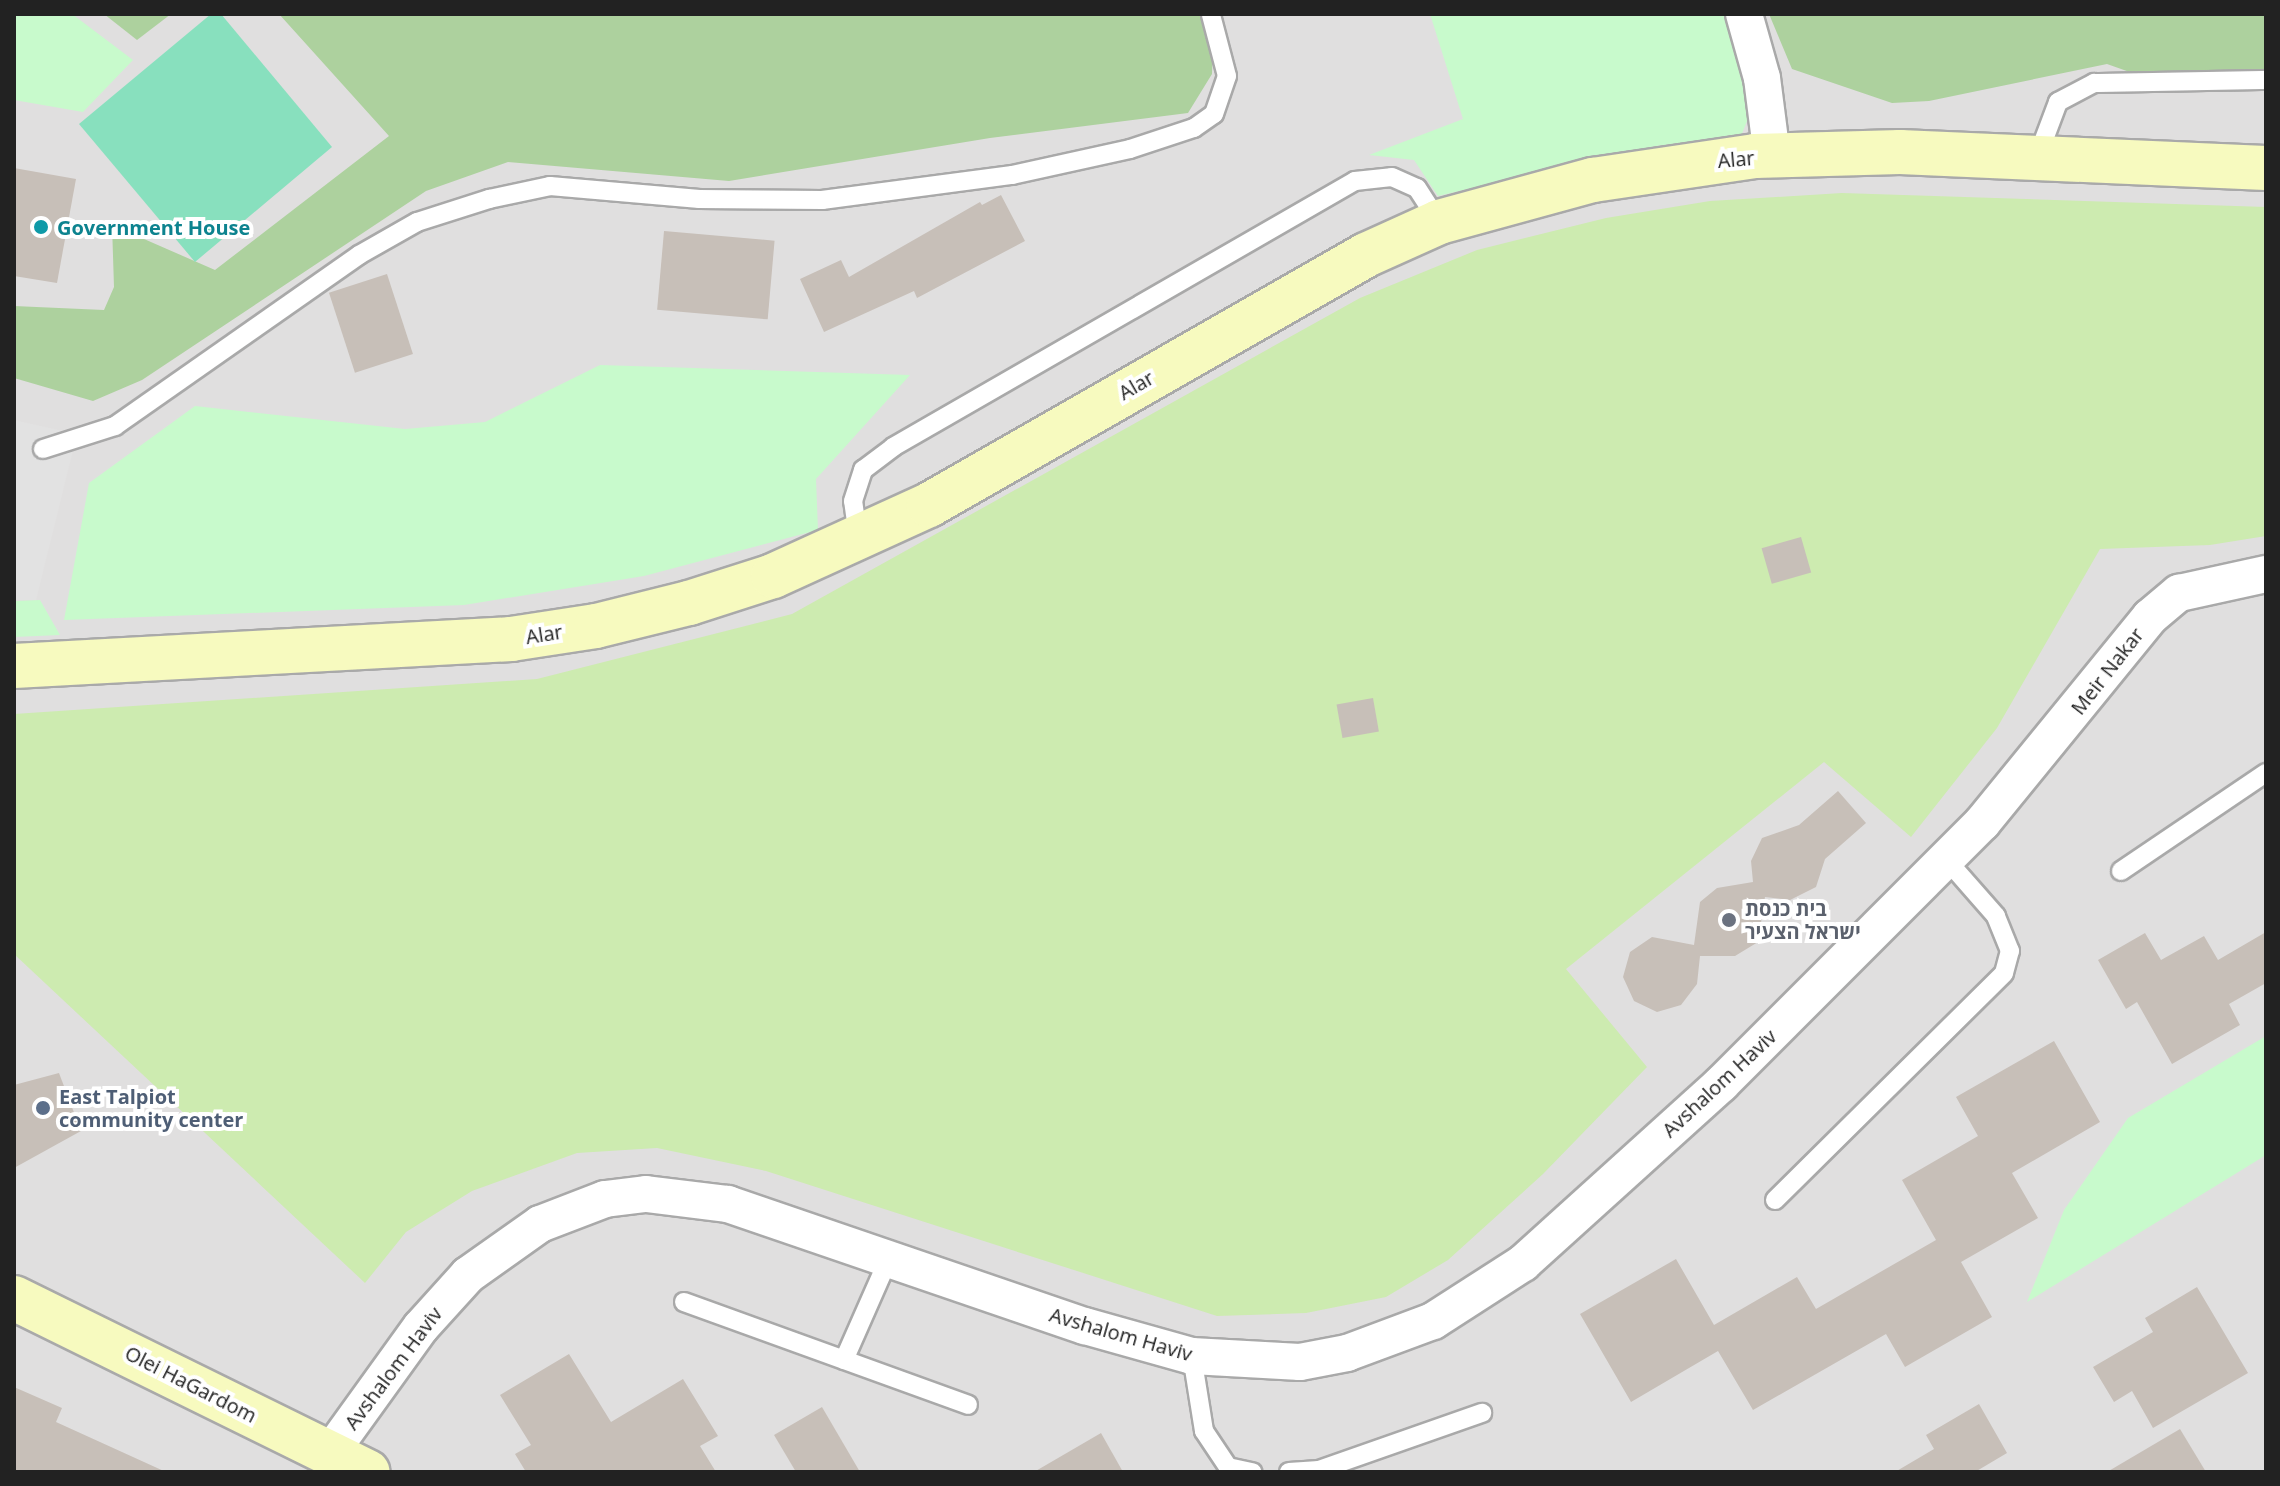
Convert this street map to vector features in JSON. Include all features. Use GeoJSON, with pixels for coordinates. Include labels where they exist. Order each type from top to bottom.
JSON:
{"type":"FeatureCollection","features":[{"type":"Feature","properties":{"kind":"street"},"geometry":{"type":"LineString","coordinates":[[1744,14],[1754,37],[1772,156]]}},
{"type":"Feature","properties":{"kind":"street","name":"Alar"},"geometry":{"type":"LineString","coordinates":[[14,666],[553,633],[689,603],[773,576],[929,505],[1277,303],[1439,222],[1593,180],[1772,156],[1900,152],[2266,168]]}},
{"type":"Feature","properties":{"kind":"street","name":"Meir Nakar"},"geometry":{"type":"LineString","coordinates":[[1982,823],[2150,617],[2179,593],[2266,574]]}},
{"type":"Feature","properties":{"kind":"street","name":"Avshalom Haviv"},"geometry":{"type":"LineString","coordinates":[[349,1463],[421,1327],[468,1275],[571,1209],[632,1196],[690,1196],[889,1258],[1085,1326],[1192,1356],[1300,1362],[1347,1353],[1420,1327],[1474,1297],[1523,1263],[1721,1084],[1982,823]]}},
{"type":"Feature","properties":{"kind":"street","name":"Olei HaGardom"},"geometry":{"type":"LineString","coordinates":[[14,1298],[349,1463]]}},
{"type":"Feature","properties":{"kind":"lane"},"geometry":{"type":"LineString","coordinates":[[43,449],[115,426],[359,255],[417,222],[489,199],[550,186],[699,199],[822,200],[1012,175],[1130,149],[1194,128],[1214,114],[1227,76],[1211,15]]}},
{"type":"Feature","properties":{"kind":"lane"},"geometry":{"type":"LineString","coordinates":[[2037,158],[2058,102],[2094,83],[2266,80]]}},
{"type":"Feature","properties":{"kind":"lane"},"geometry":{"type":"LineString","coordinates":[[859,539],[853,501],[863,470],[893,447],[1355,181],[1392,177],[1417,188],[1439,222]]}},
{"type":"Feature","properties":{"kind":"lane"},"geometry":{"type":"LineString","coordinates":[[2121,871],[2266,773]]}},
{"type":"Feature","properties":{"kind":"lane"},"geometry":{"type":"LineString","coordinates":[[1775,1200],[2004,973],[2010,951],[1996,916],[1946,859]]}},
{"type":"Feature","properties":{"kind":"lane"},"geometry":{"type":"LineString","coordinates":[[844,1360],[889,1258]]}},
{"type":"Feature","properties":{"kind":"lane"},"geometry":{"type":"LineString","coordinates":[[684,1302],[968,1405]]}},
{"type":"Feature","properties":{"kind":"lane"},"geometry":{"type":"LineString","coordinates":[[1192,1356],[1204,1431],[1228,1467],[1252,1472]]}},
{"type":"Feature","properties":{"kind":"lane"},"geometry":{"type":"LineString","coordinates":[[1289,1472],[1319,1470],[1482,1413]]}},
{"type":"Feature","properties":{"kind":"shaded area"},"geometry":{"type":"Polygon","coordinates":[[[14,14],[2266,14],[2266,1472],[14,1472],[14,14]]]}},
{"type":"Feature","properties":{"kind":"shaded area"},"geometry":{"type":"Polygon","coordinates":[[[14,420],[77,434],[36,600],[14,600],[14,420]]]}},
{"type":"Feature","properties":{"kind":"green space"},"geometry":{"type":"Polygon","coordinates":[[[14,14],[72,14],[133,60],[83,112],[14,100],[14,14]]]}},
{"type":"Feature","properties":{"kind":"green space"},"geometry":{"type":"Polygon","coordinates":[[[104,14],[171,14],[137,40],[104,14]]]}},
{"type":"Feature","properties":{"kind":"green space"},"geometry":{"type":"Polygon","coordinates":[[[211,14],[221,14],[332,147],[195,262],[79,124],[211,14]]]}},
{"type":"Feature","properties":{"kind":"green space"},"geometry":{"type":"Polygon","coordinates":[[[279,14],[1214,14],[1212,74],[1188,113],[990,138],[729,181],[508,162],[426,191],[142,380],[93,401],[14,378],[14,306],[104,310],[114,287],[112,225],[215,270],[389,136],[279,14]]]}},
{"type":"Feature","properties":{"kind":"green space"},"geometry":{"type":"Polygon","coordinates":[[[1430,14],[1728,14],[1739,41],[1749,116],[1741,136],[1656,146],[1438,196],[1414,160],[1369,155],[1463,119],[1430,14]]]}},
{"type":"Feature","properties":{"kind":"green space"},"geometry":{"type":"Polygon","coordinates":[[[1769,14],[2266,14],[2266,69],[2206,91],[2186,92],[2107,64],[1929,101],[1892,103],[1792,69],[1769,14]]]}},
{"type":"Feature","properties":{"kind":"green space"},"geometry":{"type":"Polygon","coordinates":[[[1842,193],[2266,207],[2266,536],[2210,545],[2100,549],[1997,728],[1911,837],[1824,762],[1566,969],[1647,1067],[1543,1174],[1448,1260],[1386,1297],[1306,1313],[1217,1316],[766,1171],[657,1148],[577,1153],[472,1191],[406,1232],[365,1283],[14,954],[14,714],[537,679],[792,614],[1360,298],[1477,250],[1606,218],[1710,201],[1842,193]]]}},
{"type":"Feature","properties":{"kind":"green space"},"geometry":{"type":"Polygon","coordinates":[[[600,365],[910,375],[816,479],[818,530],[644,576],[464,605],[64,620],[89,483],[195,406],[405,429],[485,422],[600,365]]]}},
{"type":"Feature","properties":{"kind":"green space"},"geometry":{"type":"Polygon","coordinates":[[[40,600],[60,635],[14,637],[14,601],[40,600]]]}},
{"type":"Feature","properties":{"kind":"green space"},"geometry":{"type":"Polygon","coordinates":[[[2266,1036],[2266,1155],[2027,1302],[2064,1210],[2128,1118],[2266,1036]]]}},
{"type":"Feature","properties":{"kind":"building","name":"Government House"},"geometry":{"type":"Polygon","coordinates":[[[14,168],[76,179],[57,283],[14,276],[14,168]]]}},
{"type":"Feature","properties":{"kind":"building"},"geometry":{"type":"Polygon","coordinates":[[[1001,195],[1025,241],[917,298],[914,291],[824,332],[800,279],[841,260],[849,277],[980,202],[982,205],[1001,195]]]}},
{"type":"Feature","properties":{"kind":"building"},"geometry":{"type":"Polygon","coordinates":[[[664,231],[775,241],[768,319],[657,310],[664,231]]]}},
{"type":"Feature","properties":{"kind":"building"},"geometry":{"type":"Polygon","coordinates":[[[387,274],[413,354],[355,373],[329,293],[387,274]]]}},
{"type":"Feature","properties":{"kind":"building"},"geometry":{"type":"Polygon","coordinates":[[[1801,537],[1811,573],[1772,584],[1762,548],[1801,537]]]}},
{"type":"Feature","properties":{"kind":"building"},"geometry":{"type":"Polygon","coordinates":[[[1373,698],[1379,731],[1342,738],[1337,704],[1373,698]]]}},
{"type":"Feature","properties":{"kind":"building"},"geometry":{"type":"Polygon","coordinates":[[[1838,791],[1866,823],[1825,859],[1816,887],[1790,900],[1765,897],[1758,942],[1735,956],[1700,956],[1697,984],[1681,1005],[1657,1012],[1634,1001],[1623,977],[1630,952],[1652,937],[1694,945],[1700,902],[1717,888],[1753,882],[1751,861],[1762,838],[1799,825],[1838,791]]]}},
{"type":"Feature","properties":{"kind":"building"},"geometry":{"type":"Polygon","coordinates":[[[2266,932],[2266,983],[2229,1004],[2240,1025],[2172,1064],[2137,1002],[2126,1009],[2098,960],[2145,933],[2161,960],[2204,936],[2218,960],[2266,932]]]}},
{"type":"Feature","properties":{"kind":"building"},"geometry":{"type":"Polygon","coordinates":[[[2054,1041],[2100,1122],[2012,1173],[2038,1218],[1961,1262],[1992,1317],[1905,1367],[1886,1334],[1753,1410],[1718,1351],[1631,1402],[1580,1314],[1676,1259],[1714,1325],[1797,1277],[1816,1309],[1936,1240],[1902,1180],[1978,1136],[1956,1097],[2054,1041]]]}},
{"type":"Feature","properties":{"kind":"building","name":"East Talpiot community center"},"geometry":{"type":"Polygon","coordinates":[[[59,1073],[81,1131],[14,1168],[14,1085],[59,1073]]]}},
{"type":"Feature","properties":{"kind":"building"},"geometry":{"type":"Polygon","coordinates":[[[2197,1287],[2248,1373],[2153,1428],[2132,1391],[2114,1402],[2093,1367],[2153,1332],[2145,1318],[2197,1287]]]}},
{"type":"Feature","properties":{"kind":"building"},"geometry":{"type":"Polygon","coordinates":[[[569,1354],[611,1422],[683,1379],[718,1436],[700,1446],[716,1472],[526,1472],[515,1454],[531,1445],[500,1395],[569,1354]]]}},
{"type":"Feature","properties":{"kind":"building"},"geometry":{"type":"Polygon","coordinates":[[[14,1387],[62,1408],[56,1422],[166,1472],[14,1472],[14,1387]]]}},
{"type":"Feature","properties":{"kind":"building"},"geometry":{"type":"Polygon","coordinates":[[[1979,1404],[2007,1453],[1975,1472],[1895,1472],[1934,1449],[1926,1435],[1979,1404]]]}},
{"type":"Feature","properties":{"kind":"building"},"geometry":{"type":"Polygon","coordinates":[[[822,1407],[860,1472],[796,1472],[774,1435],[822,1407]]]}},
{"type":"Feature","properties":{"kind":"building"},"geometry":{"type":"Polygon","coordinates":[[[2180,1429],[2206,1472],[2107,1472],[2180,1429]]]}},
{"type":"Feature","properties":{"kind":"building"},"geometry":{"type":"Polygon","coordinates":[[[1101,1433],[1123,1472],[1034,1472],[1101,1433]]]}},
{"type":"Feature","properties":{"kind":"place","name":"Government House"},"geometry":{"type":"Point","coordinates":[41,227]}},
{"type":"Feature","properties":{"kind":"place","name":"בית כנסת ישראל הצעיר"},"geometry":{"type":"Point","coordinates":[1729,920]}},
{"type":"Feature","properties":{"kind":"place","name":"East Talpiot community center"},"geometry":{"type":"Point","coordinates":[43,1108]}}]}
